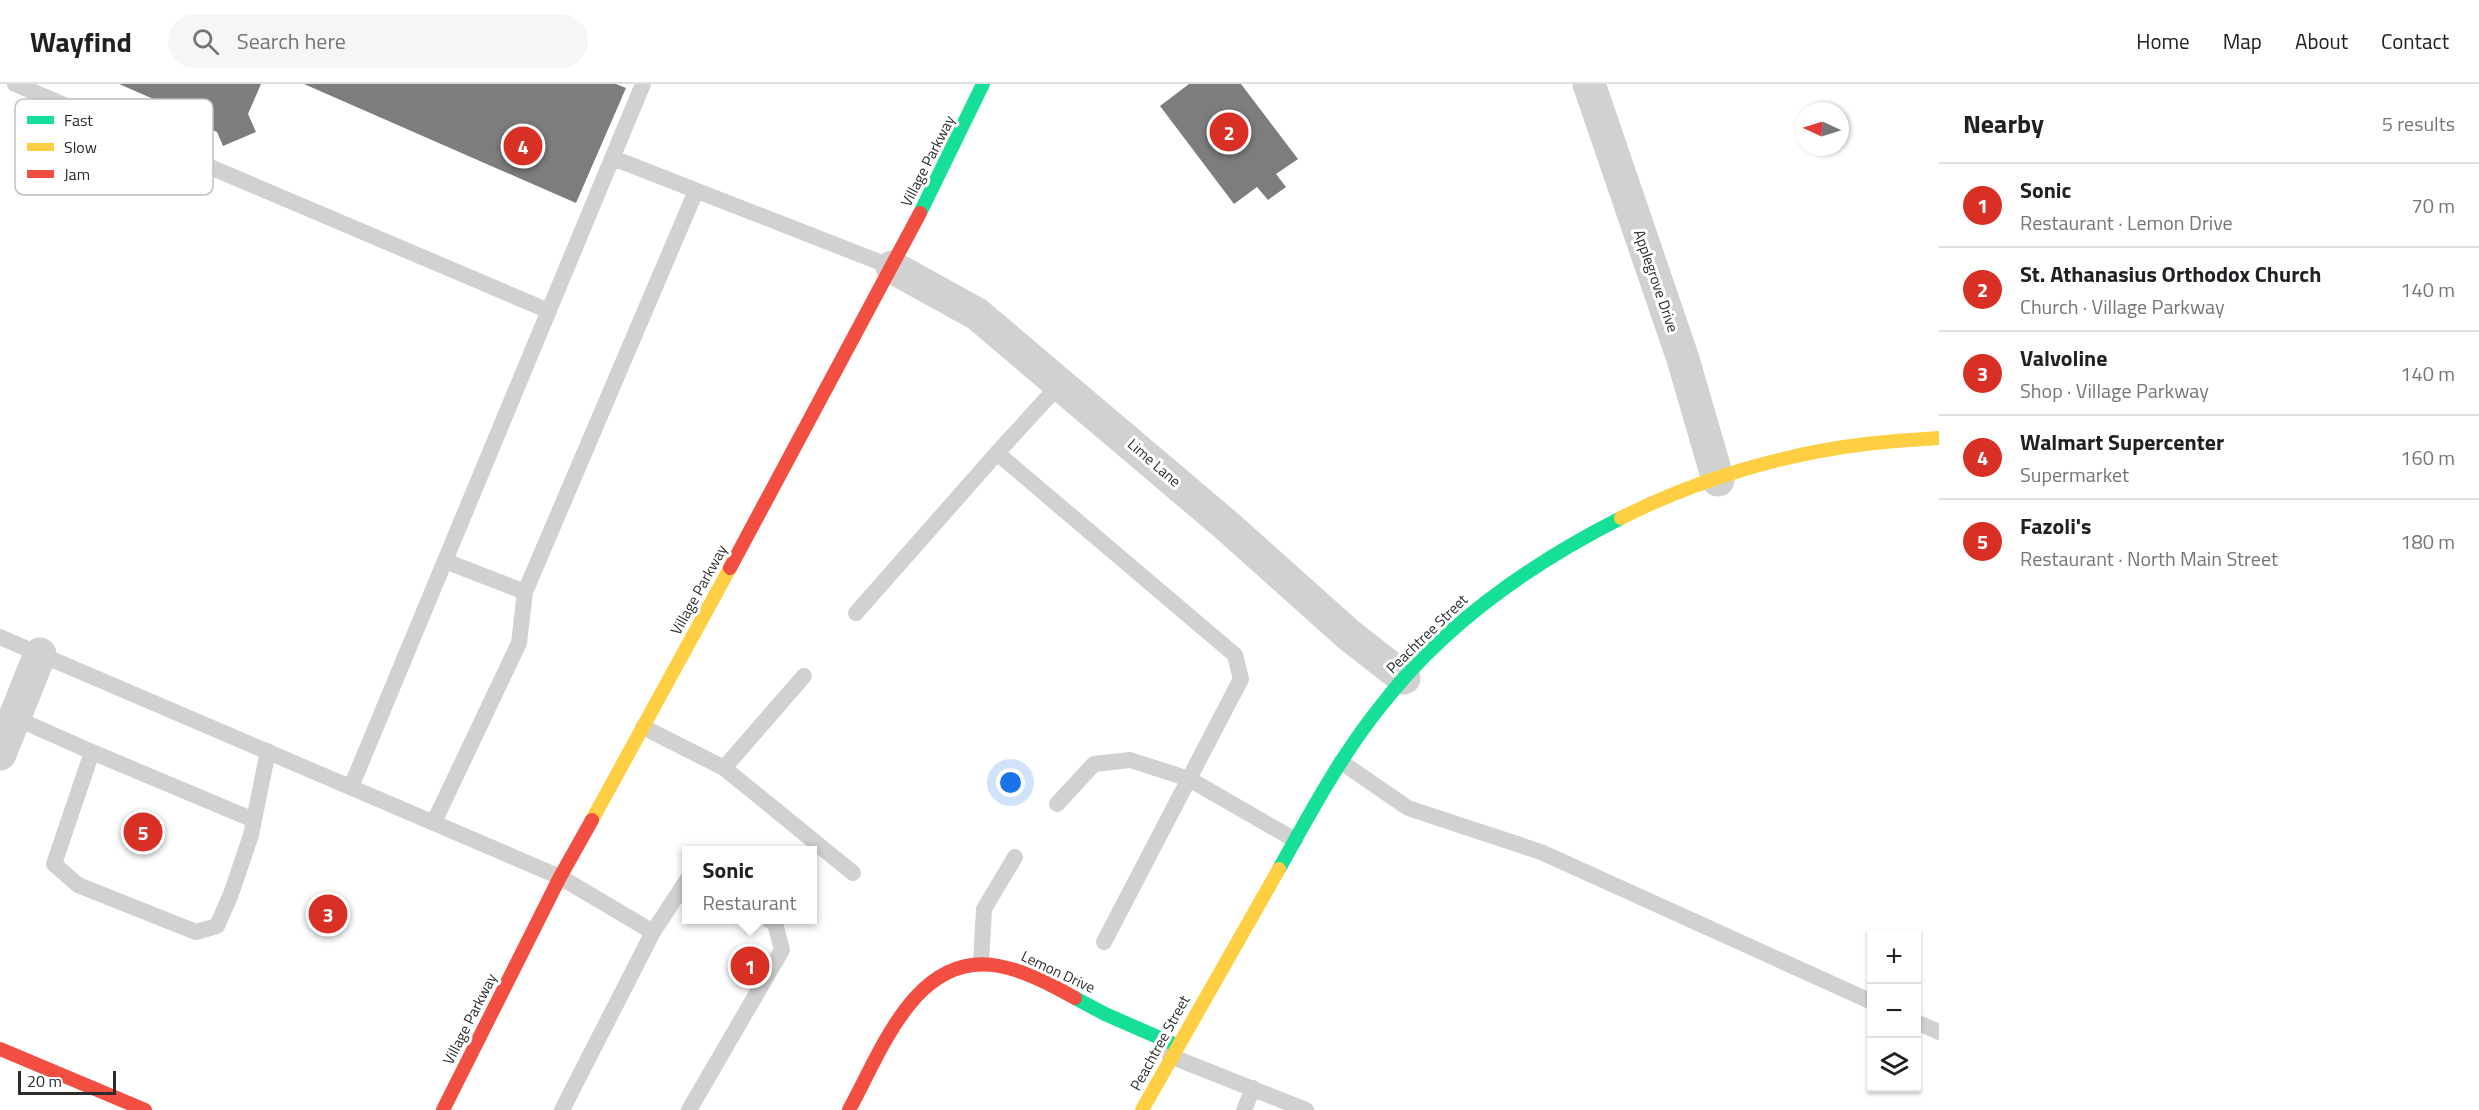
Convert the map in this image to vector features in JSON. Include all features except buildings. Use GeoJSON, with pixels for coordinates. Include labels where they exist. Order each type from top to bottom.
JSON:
{"type":"FeatureCollection","features":[{"type":"Feature","properties":{"kind":"street","name":"Village Parkway"},"geometry":{"type":"LineString","coordinates":[[443,1110],[560,877],[892,267],[943,170],[983,84]]}},
{"type":"Feature","properties":{"kind":"street","name":"Applegrove Drive"},"geometry":{"type":"LineString","coordinates":[[1589,84],[1683,359],[1718,480]]}},
{"type":"Feature","properties":{"kind":"street","name":"Lime Lane"},"geometry":{"type":"LineString","coordinates":[[892,267],[977,314],[1226,525],[1349,635],[1404,678]]}},
{"type":"Feature","properties":{"kind":"street","name":"Peachtree Street"},"geometry":{"type":"LineString","coordinates":[[1142,1110],[1173,1051],[1341,762],[1404,678],[1470,613],[1553,553],[1600,527],[1649,505],[1718,480],[1809,454],[1864,445],[1939,438]]}},
{"type":"Feature","properties":{"kind":"street"},"geometry":{"type":"LineString","coordinates":[[0,754],[7,714],[40,654]]}},
{"type":"Feature","properties":{"kind":"street","name":"Lemon Drive"},"geometry":{"type":"LineString","coordinates":[[849,1110],[894,1029],[932,980],[955,968],[981,963],[1005,966],[1030,975],[1173,1051]]}},
{"type":"Feature","properties":{"kind":"street"},"geometry":{"type":"LineString","coordinates":[[0,1049],[145,1110]]}},
{"type":"Feature","properties":{"kind":"lane"},"geometry":{"type":"LineString","coordinates":[[15,84],[50,99]]}},
{"type":"Feature","properties":{"kind":"lane"},"geometry":{"type":"LineString","coordinates":[[351,787],[643,84]]}},
{"type":"Feature","properties":{"kind":"lane"},"geometry":{"type":"LineString","coordinates":[[613,158],[892,267]]}},
{"type":"Feature","properties":{"kind":"lane"},"geometry":{"type":"LineString","coordinates":[[213,168],[549,311]]}},
{"type":"Feature","properties":{"kind":"lane"},"geometry":{"type":"LineString","coordinates":[[434,822],[519,643],[525,592],[696,191]]}},
{"type":"Feature","properties":{"kind":"lane"},"geometry":{"type":"LineString","coordinates":[[856,614],[1060,384]]}},
{"type":"Feature","properties":{"kind":"lane"},"geometry":{"type":"LineString","coordinates":[[997,453],[1235,656],[1241,679],[1104,942]]}},
{"type":"Feature","properties":{"kind":"lane"},"geometry":{"type":"LineString","coordinates":[[445,561],[525,592]]}},
{"type":"Feature","properties":{"kind":"lane"},"geometry":{"type":"LineString","coordinates":[[0,637],[560,877],[653,932]]}},
{"type":"Feature","properties":{"kind":"lane"},"geometry":{"type":"LineString","coordinates":[[724,768],[804,676]]}},
{"type":"Feature","properties":{"kind":"lane"},"geometry":{"type":"LineString","coordinates":[[7,714],[92,753],[254,820]]}},
{"type":"Feature","properties":{"kind":"lane"},"geometry":{"type":"LineString","coordinates":[[643,727],[724,768],[853,873]]}},
{"type":"Feature","properties":{"kind":"lane"},"geometry":{"type":"LineString","coordinates":[[92,753],[54,864],[78,885],[195,932],[217,926],[231,894],[251,835],[268,752]]}},
{"type":"Feature","properties":{"kind":"lane"},"geometry":{"type":"LineString","coordinates":[[1058,804],[1095,764],[1130,760],[1189,779],[1295,840]]}},
{"type":"Feature","properties":{"kind":"lane"},"geometry":{"type":"LineString","coordinates":[[1341,762],[1408,808],[1541,852],[1867,1000]]}},
{"type":"Feature","properties":{"kind":"lane"},"geometry":{"type":"LineString","coordinates":[[981,963],[984,909],[1015,858]]}},
{"type":"Feature","properties":{"kind":"lane"},"geometry":{"type":"LineString","coordinates":[[562,1110],[653,932],[682,888]]}},
{"type":"Feature","properties":{"kind":"lane"},"geometry":{"type":"LineString","coordinates":[[689,1110],[782,950],[775,924]]}},
{"type":"Feature","properties":{"kind":"lane"},"geometry":{"type":"LineString","coordinates":[[1921,1024],[1939,1032]]}},
{"type":"Feature","properties":{"kind":"lane"},"geometry":{"type":"LineString","coordinates":[[1173,1051],[1306,1110]]}},
{"type":"Feature","properties":{"kind":"lane"},"geometry":{"type":"LineString","coordinates":[[1244,1110],[1253,1088]]}},
{"type":"Feature","properties":{"kind":"traffic: fast"},"geometry":{"type":"LineString","coordinates":[[920,213],[983,84]]}},
{"type":"Feature","properties":{"kind":"traffic: fast"},"geometry":{"type":"LineString","coordinates":[[1279,869],[1326,786],[1365,726],[1431,649],[1460,623],[1521,576],[1621,518]]}},
{"type":"Feature","properties":{"kind":"traffic: fast"},"geometry":{"type":"LineString","coordinates":[[1075,998],[1105,1014],[1176,1045]]}},
{"type":"Feature","properties":{"kind":"traffic: slow"},"geometry":{"type":"LineString","coordinates":[[1621,518],[1679,492],[1740,470],[1771,462],[1834,448],[1939,438]]}},
{"type":"Feature","properties":{"kind":"traffic: slow"},"geometry":{"type":"LineString","coordinates":[[592,820],[730,568]]}},
{"type":"Feature","properties":{"kind":"traffic: slow"},"geometry":{"type":"LineString","coordinates":[[1142,1110],[1279,869]]}},
{"type":"Feature","properties":{"kind":"traffic: jam"},"geometry":{"type":"LineString","coordinates":[[730,568],[920,213]]}},
{"type":"Feature","properties":{"kind":"traffic: jam"},"geometry":{"type":"LineString","coordinates":[[443,1110],[560,877],[592,820]]}},
{"type":"Feature","properties":{"kind":"traffic: jam"},"geometry":{"type":"LineString","coordinates":[[849,1110],[874,1061],[905,1010],[924,989],[945,974],[970,965],[999,966],[1029,975],[1075,998]]}},
{"type":"Feature","properties":{"kind":"traffic: jam"},"geometry":{"type":"LineString","coordinates":[[0,1049],[145,1110]]}},
{"type":"Feature","properties":{"kind":"place","name":"St. Athanasius Orthodox Church"},"geometry":{"type":"Point","coordinates":[1229,132]}},
{"type":"Feature","properties":{"kind":"place","name":"Walmart Supercenter"},"geometry":{"type":"Point","coordinates":[523,146]}},
{"type":"Feature","properties":{"kind":"place","name":"Fazoli's"},"geometry":{"type":"Point","coordinates":[143,832]}},
{"type":"Feature","properties":{"kind":"place","name":"Valvoline"},"geometry":{"type":"Point","coordinates":[328,914]}},
{"type":"Feature","properties":{"kind":"place","name":"Sonic"},"geometry":{"type":"Point","coordinates":[750,966]}}]}
